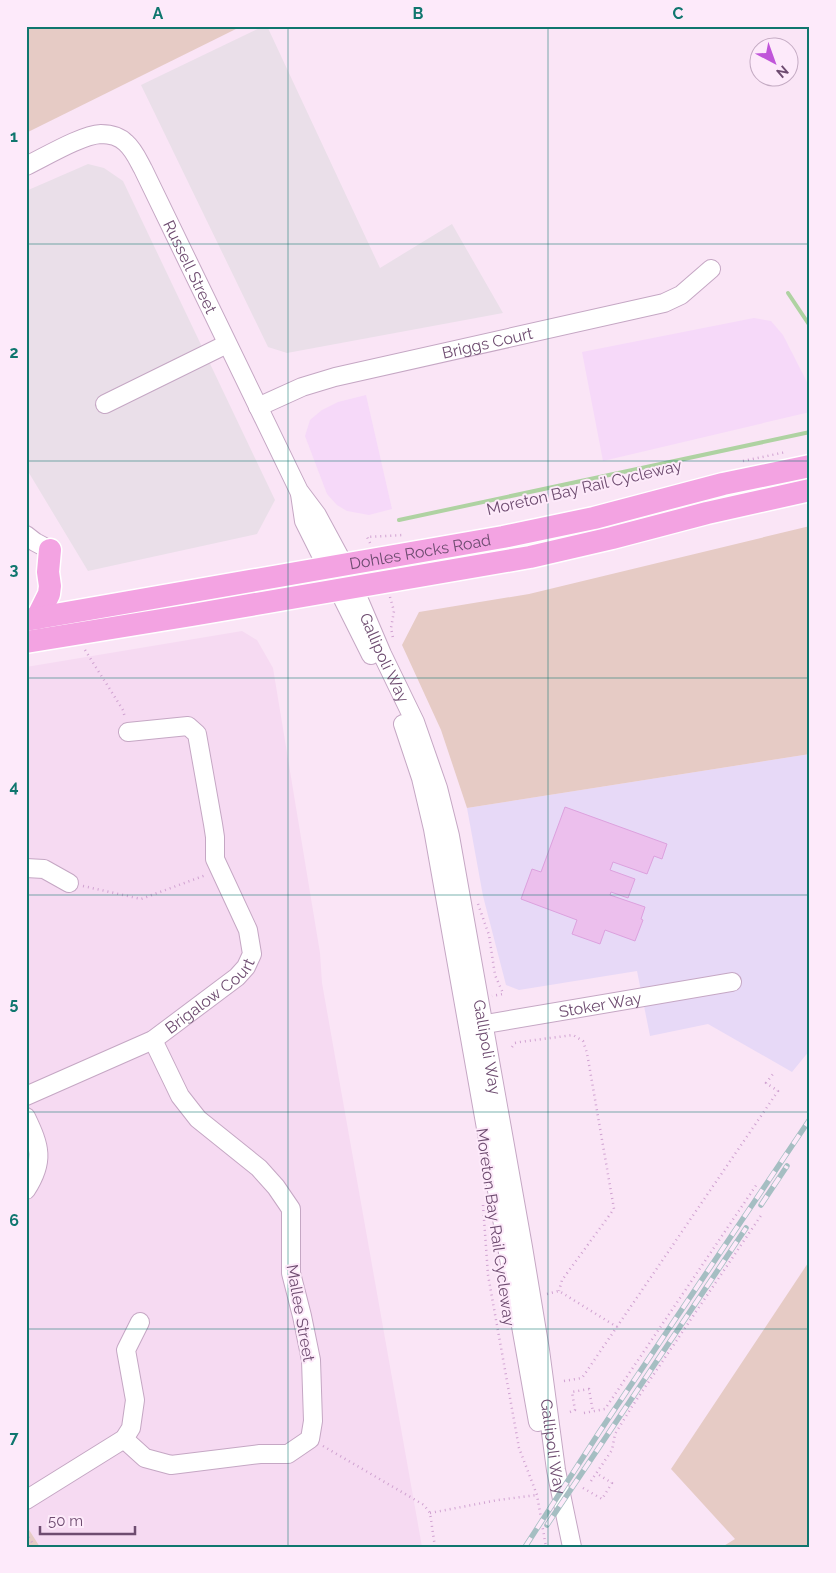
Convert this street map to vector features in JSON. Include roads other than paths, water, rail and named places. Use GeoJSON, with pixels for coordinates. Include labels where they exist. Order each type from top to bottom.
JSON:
{"type":"FeatureCollection","features":[{"type":"Feature","properties":{"kind":"main road","name":"Dohles Rocks Road"},"geometry":{"type":"LineString","coordinates":[[32,618],[335,567],[548,528],[628,510],[723,484],[810,466]]}},
{"type":"Feature","properties":{"kind":"main road","name":"Dohles Rocks Road"},"geometry":{"type":"LineString","coordinates":[[26,642],[530,557],[750,502],[810,490]]}},
{"type":"Feature","properties":{"kind":"main road"},"geometry":{"type":"LineString","coordinates":[[32,618],[49,594],[50,550]]}},
{"type":"Feature","properties":{"kind":"street","name":"Russell Street"},"geometry":{"type":"LineString","coordinates":[[26,166],[93,135],[111,135],[126,143],[133,151],[299,491],[318,515],[335,567]]}},
{"type":"Feature","properties":{"kind":"street","name":"Briggs Court"},"geometry":{"type":"LineString","coordinates":[[258,407],[302,387],[335,377],[664,303],[681,295],[711,269]]}},
{"type":"Feature","properties":{"kind":"street"},"geometry":{"type":"LineString","coordinates":[[105,404],[228,344]]}},
{"type":"Feature","properties":{"kind":"street"},"geometry":{"type":"LineString","coordinates":[[26,535],[50,550]]}},
{"type":"Feature","properties":{"kind":"street","name":"Gallipoli Way"},"geometry":{"type":"LineString","coordinates":[[335,567],[347,589],[407,735],[433,829],[476,1026],[532,1301],[556,1470],[572,1547]]}},
{"type":"Feature","properties":{"kind":"street","name":"Brigalow Court"},"geometry":{"type":"LineString","coordinates":[[26,1096],[153,1040],[237,977],[246,967],[252,954],[248,930],[215,859],[215,837],[197,734],[188,726],[128,732]]}},
{"type":"Feature","properties":{"kind":"street"},"geometry":{"type":"LineString","coordinates":[[26,868],[44,869],[69,883]]}},
{"type":"Feature","properties":{"kind":"street","name":"Stoker Way"},"geometry":{"type":"LineString","coordinates":[[476,1026],[732,982]]}},
{"type":"Feature","properties":{"kind":"street","name":"Gallipoli Way"},"geometry":{"type":"LineString","coordinates":[[476,1026],[560,1547]]}},
{"type":"Feature","properties":{"kind":"street","name":"Mallee Street"},"geometry":{"type":"LineString","coordinates":[[124,1439],[145,1458],[172,1465],[260,1454],[288,1454],[310,1439],[313,1421],[311,1360],[292,1273],[291,1209],[276,1187],[259,1168],[198,1119],[180,1096],[153,1040]]}},
{"type":"Feature","properties":{"kind":"street"},"geometry":{"type":"LineString","coordinates":[[26,1117],[36,1138],[39,1157],[38,1168],[26,1190]]}},
{"type":"Feature","properties":{"kind":"street"},"geometry":{"type":"LineString","coordinates":[[26,1500],[124,1439],[130,1428],[135,1400],[126,1350],[140,1322]]}},
{"type":"Feature","properties":{"kind":"waterway"},"geometry":{"type":"LineString","coordinates":[[788,293],[810,326]]}},
{"type":"Feature","properties":{"kind":"waterway"},"geometry":{"type":"LineString","coordinates":[[399,520],[810,432]]}},
{"type":"Feature","properties":{"kind":"railway"},"geometry":{"type":"LineString","coordinates":[[525,1547],[600,1431],[810,1119]]}},
{"type":"Feature","properties":{"kind":"railway"},"geometry":{"type":"LineString","coordinates":[[761,1205],[787,1166]]}},
{"type":"Feature","properties":{"kind":"railway"},"geometry":{"type":"LineString","coordinates":[[547,1525],[746,1228]]}}]}
